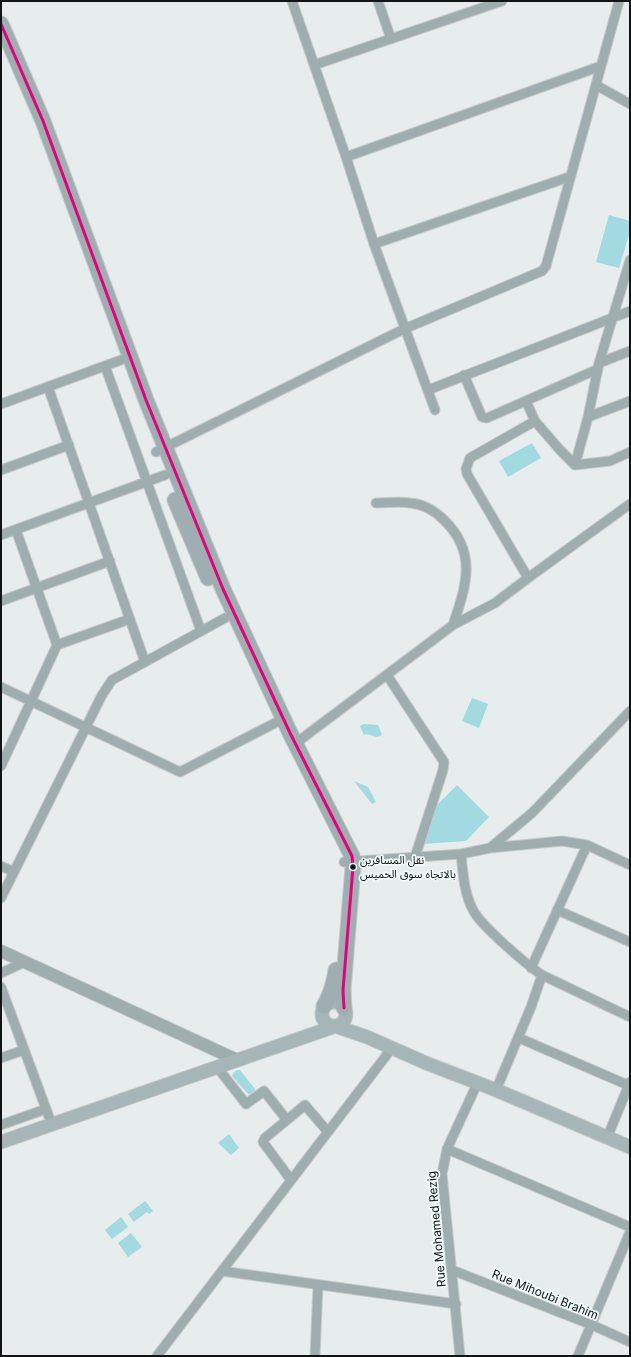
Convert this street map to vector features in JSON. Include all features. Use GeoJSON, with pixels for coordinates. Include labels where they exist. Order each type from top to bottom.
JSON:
{"type":"FeatureCollection","features":[{"type":"Feature","properties":{"kind":"main road"},"geometry":{"type":"LineString","coordinates":[[1,24],[43,121],[160,450],[165,474],[225,618],[275,723],[349,861],[334,984],[331,995],[323,1011],[304,1036]]}},
{"type":"Feature","properties":{"kind":"main road"},"geometry":{"type":"LineString","coordinates":[[1,48],[42,147],[121,360],[160,450],[349,861],[343,990],[345,1011],[344,1021],[334,1026],[1,1142]]}},
{"type":"Feature","properties":{"kind":"main road"},"geometry":{"type":"LineString","coordinates":[[323,1011],[335,1002],[345,1011],[366,1037]]}},
{"type":"Feature","properties":{"kind":"main road"},"geometry":{"type":"LineString","coordinates":[[323,1011],[327,1024],[366,1037],[630,1147]]}},
{"type":"Feature","properties":{"kind":"street"},"geometry":{"type":"LineString","coordinates":[[292,1],[346,157],[374,244],[435,410]]}},
{"type":"Feature","properties":{"kind":"street"},"geometry":{"type":"LineString","coordinates":[[378,1],[391,39]]}},
{"type":"Feature","properties":{"kind":"street"},"geometry":{"type":"LineString","coordinates":[[314,65],[502,1]]}},
{"type":"Feature","properties":{"kind":"street"},"geometry":{"type":"LineString","coordinates":[[160,450],[286,386],[404,329],[542,271],[546,266],[619,1]]}},
{"type":"Feature","properties":{"kind":"street"},"geometry":{"type":"LineString","coordinates":[[346,157],[601,66]]}},
{"type":"Feature","properties":{"kind":"street"},"geometry":{"type":"LineString","coordinates":[[596,85],[630,104]]}},
{"type":"Feature","properties":{"kind":"street"},"geometry":{"type":"LineString","coordinates":[[374,244],[570,177]]}},
{"type":"Feature","properties":{"kind":"street"},"geometry":{"type":"LineString","coordinates":[[575,465],[588,417],[599,366],[630,260]]}},
{"type":"Feature","properties":{"kind":"street"},"geometry":{"type":"LineString","coordinates":[[428,390],[630,312]]}},
{"type":"Feature","properties":{"kind":"street"},"geometry":{"type":"LineString","coordinates":[[464,375],[484,418],[526,401],[630,351]]}},
{"type":"Feature","properties":{"kind":"street"},"geometry":{"type":"LineString","coordinates":[[1,404],[121,360]]}},
{"type":"Feature","properties":{"kind":"street"},"geometry":{"type":"LineString","coordinates":[[105,366],[201,631]]}},
{"type":"Feature","properties":{"kind":"street"},"geometry":{"type":"LineString","coordinates":[[48,387],[145,662]]}},
{"type":"Feature","properties":{"kind":"street"},"geometry":{"type":"LineString","coordinates":[[526,401],[535,421],[575,465],[598,464],[610,461],[630,452]]}},
{"type":"Feature","properties":{"kind":"street"},"geometry":{"type":"LineString","coordinates":[[588,417],[630,401]]}},
{"type":"Feature","properties":{"kind":"street"},"geometry":{"type":"LineString","coordinates":[[528,578],[467,474],[466,468],[470,458],[535,421]]}},
{"type":"Feature","properties":{"kind":"street"},"geometry":{"type":"LineString","coordinates":[[1,470],[69,445]]}},
{"type":"Feature","properties":{"kind":"street"},"geometry":{"type":"LineString","coordinates":[[1,535],[147,482],[165,474]]}},
{"type":"Feature","properties":{"kind":"street"},"geometry":{"type":"LineString","coordinates":[[376,503],[409,502],[427,506],[439,515],[456,532],[462,541],[466,559],[466,579],[453,625]]}},
{"type":"Feature","properties":{"kind":"street"},"geometry":{"type":"LineString","coordinates":[[296,743],[453,625],[495,603],[630,504]]}},
{"type":"Feature","properties":{"kind":"street"},"geometry":{"type":"LineString","coordinates":[[1,766],[57,645],[16,530]]}},
{"type":"Feature","properties":{"kind":"street"},"geometry":{"type":"LineString","coordinates":[[1,601],[110,561]]}},
{"type":"Feature","properties":{"kind":"street"},"geometry":{"type":"LineString","coordinates":[[1,898],[102,695],[112,680],[225,618]]}},
{"type":"Feature","properties":{"kind":"street"},"geometry":{"type":"LineString","coordinates":[[57,645],[130,619]]}},
{"type":"Feature","properties":{"kind":"street"},"geometry":{"type":"LineString","coordinates":[[387,675],[444,762],[443,770],[415,857]]}},
{"type":"Feature","properties":{"kind":"street"},"geometry":{"type":"LineString","coordinates":[[1,686],[180,772],[275,723]]}},
{"type":"Feature","properties":{"kind":"street"},"geometry":{"type":"LineString","coordinates":[[490,848],[532,813],[630,711]]}},
{"type":"Feature","properties":{"kind":"street"},"geometry":{"type":"LineString","coordinates":[[349,861],[461,854],[490,848],[562,840],[587,845],[630,865]]}},
{"type":"Feature","properties":{"kind":"street"},"geometry":{"type":"LineString","coordinates":[[531,968],[587,845]]}},
{"type":"Feature","properties":{"kind":"street"},"geometry":{"type":"LineString","coordinates":[[461,854],[467,895],[474,912],[484,923],[531,968],[542,975],[630,1017]]}},
{"type":"Feature","properties":{"kind":"street"},"geometry":{"type":"LineString","coordinates":[[1,866],[14,872]]}},
{"type":"Feature","properties":{"kind":"street"},"geometry":{"type":"LineString","coordinates":[[557,910],[630,942]]}},
{"type":"Feature","properties":{"kind":"street"},"geometry":{"type":"LineString","coordinates":[[1,951],[237,1060]]}},
{"type":"Feature","properties":{"kind":"street"},"geometry":{"type":"LineString","coordinates":[[1,974],[25,962]]}},
{"type":"Feature","properties":{"kind":"street"},"geometry":{"type":"LineString","coordinates":[[496,1090],[519,1038],[542,975]]}},
{"type":"Feature","properties":{"kind":"street"},"geometry":{"type":"LineString","coordinates":[[1,987],[52,1125]]}},
{"type":"Feature","properties":{"kind":"street"},"geometry":{"type":"LineString","coordinates":[[519,1038],[630,1084],[607,1138]]}},
{"type":"Feature","properties":{"kind":"street"},"geometry":{"type":"LineString","coordinates":[[157,1356],[392,1048]]}},
{"type":"Feature","properties":{"kind":"street"},"geometry":{"type":"LineString","coordinates":[[1,1058],[24,1050]]}},
{"type":"Feature","properties":{"kind":"street"},"geometry":{"type":"LineString","coordinates":[[217,1067],[246,1104],[264,1092],[287,1120]]}},
{"type":"Feature","properties":{"kind":"street","name":"Rue Mohamed Rezig"},"geometry":{"type":"LineString","coordinates":[[460,1356],[442,1174],[447,1149],[477,1084]]}},
{"type":"Feature","properties":{"kind":"street"},"geometry":{"type":"LineString","coordinates":[[291,1180],[263,1142],[264,1138],[305,1105],[328,1132]]}},
{"type":"Feature","properties":{"kind":"street"},"geometry":{"type":"LineString","coordinates":[[1,1125],[46,1109]]}},
{"type":"Feature","properties":{"kind":"street"},"geometry":{"type":"LineString","coordinates":[[447,1149],[630,1227]]}},
{"type":"Feature","properties":{"kind":"street"},"geometry":{"type":"LineString","coordinates":[[578,1356],[630,1232]]}},
{"type":"Feature","properties":{"kind":"street","name":"Rue Mihoubi Brahim"},"geometry":{"type":"LineString","coordinates":[[452,1270],[592,1325],[630,1342]]}},
{"type":"Feature","properties":{"kind":"street"},"geometry":{"type":"LineString","coordinates":[[222,1271],[456,1304]]}},
{"type":"Feature","properties":{"kind":"street"},"geometry":{"type":"LineString","coordinates":[[315,1356],[318,1285]]}},
{"type":"Feature","properties":{"kind":"shaded area"},"geometry":{"type":"Polygon","coordinates":[[[609,215],[630,221],[630,231],[619,268],[596,262],[609,215]]]}},
{"type":"Feature","properties":{"kind":"shaded area"},"geometry":{"type":"Polygon","coordinates":[[[532,443],[541,458],[508,477],[499,461],[532,443]]]}},
{"type":"Feature","properties":{"kind":"shaded area"},"geometry":{"type":"Polygon","coordinates":[[[472,698],[488,704],[479,728],[462,721],[472,698]]]}},
{"type":"Feature","properties":{"kind":"shaded area"},"geometry":{"type":"Polygon","coordinates":[[[364,724],[378,725],[382,735],[377,737],[367,734],[364,735],[360,726],[364,724]]]}},
{"type":"Feature","properties":{"kind":"shaded area"},"geometry":{"type":"Polygon","coordinates":[[[354,781],[368,787],[376,802],[372,804],[354,781]]]}},
{"type":"Feature","properties":{"kind":"shaded area"},"geometry":{"type":"Polygon","coordinates":[[[457,785],[489,817],[466,841],[423,844],[437,805],[457,785]]]}},
{"type":"Feature","properties":{"kind":"shaded area"},"geometry":{"type":"Polygon","coordinates":[[[237,1070],[240,1070],[255,1089],[255,1092],[252,1095],[248,1094],[232,1076],[237,1070]]]}},
{"type":"Feature","properties":{"kind":"shaded area"},"geometry":{"type":"Polygon","coordinates":[[[229,1134],[239,1148],[231,1155],[218,1143],[229,1134]]]}},
{"type":"Feature","properties":{"kind":"shaded area"},"geometry":{"type":"Polygon","coordinates":[[[145,1201],[153,1211],[149,1214],[147,1212],[134,1222],[128,1214],[145,1201]]]}},
{"type":"Feature","properties":{"kind":"shaded area"},"geometry":{"type":"Polygon","coordinates":[[[121,1217],[128,1227],[112,1239],[105,1230],[121,1217]]]}},
{"type":"Feature","properties":{"kind":"shaded area"},"geometry":{"type":"Polygon","coordinates":[[[131,1233],[142,1247],[128,1257],[118,1243],[131,1233]]]}},
{"type":"Feature","properties":{"kind":"transit line"},"geometry":{"type":"LineString","coordinates":[[1,24],[43,121],[146,400],[223,589],[290,733],[352,856],[353,867],[343,990],[344,1008]]}},
{"type":"Feature","properties":{"kind":"place","name":"نقل المسافرين بالاتجاه سوق الخميس"},"geometry":{"type":"Point","coordinates":[353,867]}}]}
